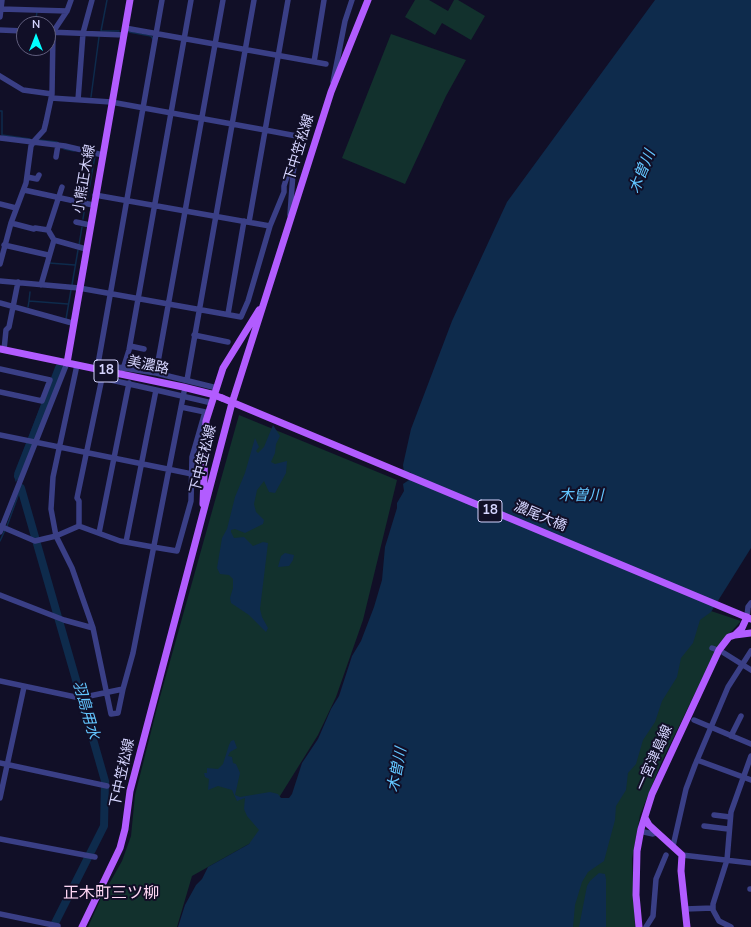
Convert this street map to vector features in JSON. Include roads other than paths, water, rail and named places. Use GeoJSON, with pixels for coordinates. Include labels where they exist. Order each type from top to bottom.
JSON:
{"type":"FeatureCollection","features":[{"type":"Feature","properties":{"kind":"main road","name":"小熊正木線"},"geometry":{"type":"LineString","coordinates":[[67,363],[72,323],[130,0]]}},
{"type":"Feature","properties":{"kind":"main road","name":"下中笠松線"},"geometry":{"type":"LineString","coordinates":[[82,927],[120,848],[125,829],[130,791],[232,403],[290,226],[331,92],[368,0]]}},
{"type":"Feature","properties":{"kind":"main road"},"geometry":{"type":"LineString","coordinates":[[203,516],[206,421],[223,368],[229,356],[257,313],[267,293]]}},
{"type":"Feature","properties":{"kind":"main road","name":"美濃路"},"geometry":{"type":"LineString","coordinates":[[2,349],[77,365],[97,366],[211,394],[241,406]]}},
{"type":"Feature","properties":{"kind":"main road","name":"濃尾大橋"},"geometry":{"type":"LineString","coordinates":[[241,406],[746,617]]}},
{"type":"Feature","properties":{"kind":"main road","name":"一宮津島線"},"geometry":{"type":"LineString","coordinates":[[639,927],[636,895],[637,851],[656,782],[713,662],[724,642],[729,637],[735,635],[745,624],[746,617]]}},
{"type":"Feature","properties":{"kind":"main road"},"geometry":{"type":"LineString","coordinates":[[735,635],[751,633]]}},
{"type":"Feature","properties":{"kind":"main road"},"geometry":{"type":"LineString","coordinates":[[645,818],[649,826],[682,855],[680,871],[687,927]]}},
{"type":"Feature","properties":{"kind":"street"},"geometry":{"type":"LineString","coordinates":[[0,17],[2,0]]}},
{"type":"Feature","properties":{"kind":"street"},"geometry":{"type":"LineString","coordinates":[[56,25],[67,11],[72,0]]}},
{"type":"Feature","properties":{"kind":"street"},"geometry":{"type":"LineString","coordinates":[[78,100],[83,33],[92,0]]}},
{"type":"Feature","properties":{"kind":"street"},"geometry":{"type":"LineString","coordinates":[[162,0],[97,366],[97,375],[102,378],[156,390],[184,394],[212,403]]}},
{"type":"Feature","properties":{"kind":"street"},"geometry":{"type":"LineString","coordinates":[[123,369],[130,346],[191,0]]}},
{"type":"Feature","properties":{"kind":"street"},"geometry":{"type":"LineString","coordinates":[[156,373],[223,0]]}},
{"type":"Feature","properties":{"kind":"street"},"geometry":{"type":"LineString","coordinates":[[187,380],[254,0]]}},
{"type":"Feature","properties":{"kind":"street"},"geometry":{"type":"LineString","coordinates":[[228,314],[265,130],[288,0]]}},
{"type":"Feature","properties":{"kind":"street"},"geometry":{"type":"LineString","coordinates":[[314,62],[324,0]]}},
{"type":"Feature","properties":{"kind":"street"},"geometry":{"type":"LineString","coordinates":[[331,92],[345,21],[352,0]]}},
{"type":"Feature","properties":{"kind":"street"},"geometry":{"type":"LineString","coordinates":[[1,9],[67,11]]}},
{"type":"Feature","properties":{"kind":"street"},"geometry":{"type":"LineString","coordinates":[[0,30],[16,31]]}},
{"type":"Feature","properties":{"kind":"street"},"geometry":{"type":"LineString","coordinates":[[56,32],[124,32],[156,35],[326,64]]}},
{"type":"Feature","properties":{"kind":"street"},"geometry":{"type":"LineString","coordinates":[[0,264],[11,223],[24,190],[31,146],[44,130],[51,96],[51,56]]}},
{"type":"Feature","properties":{"kind":"street"},"geometry":{"type":"LineString","coordinates":[[0,76],[24,90],[51,96],[78,100],[111,102],[302,137]]}},
{"type":"Feature","properties":{"kind":"street"},"geometry":{"type":"LineString","coordinates":[[290,226],[293,173],[302,137]]}},
{"type":"Feature","properties":{"kind":"street"},"geometry":{"type":"LineString","coordinates":[[0,281],[79,288],[241,317],[248,301],[270,226],[284,192],[284,186],[299,140],[302,137]]}},
{"type":"Feature","properties":{"kind":"street"},"geometry":{"type":"LineString","coordinates":[[0,138],[58,144],[103,155]]}},
{"type":"Feature","properties":{"kind":"street"},"geometry":{"type":"LineString","coordinates":[[56,157],[58,144]]}},
{"type":"Feature","properties":{"kind":"street"},"geometry":{"type":"LineString","coordinates":[[27,177],[37,179],[39,175]]}},
{"type":"Feature","properties":{"kind":"street"},"geometry":{"type":"LineString","coordinates":[[48,230],[56,215],[58,197],[62,187]]}},
{"type":"Feature","properties":{"kind":"street"},"geometry":{"type":"LineString","coordinates":[[24,190],[93,205]]}},
{"type":"Feature","properties":{"kind":"street"},"geometry":{"type":"LineString","coordinates":[[96,195],[270,226]]}},
{"type":"Feature","properties":{"kind":"street"},"geometry":{"type":"LineString","coordinates":[[0,204],[16,208]]}},
{"type":"Feature","properties":{"kind":"street"},"geometry":{"type":"LineString","coordinates":[[76,222],[90,225]]}},
{"type":"Feature","properties":{"kind":"street"},"geometry":{"type":"LineString","coordinates":[[11,223],[34,229],[48,230]]}},
{"type":"Feature","properties":{"kind":"street"},"geometry":{"type":"LineString","coordinates":[[48,230],[54,240],[86,249]]}},
{"type":"Feature","properties":{"kind":"street"},"geometry":{"type":"LineString","coordinates":[[41,285],[48,255],[54,240]]}},
{"type":"Feature","properties":{"kind":"street"},"geometry":{"type":"LineString","coordinates":[[4,245],[48,255]]}},
{"type":"Feature","properties":{"kind":"street"},"geometry":{"type":"LineString","coordinates":[[2,349],[6,330],[9,327],[18,282]]}},
{"type":"Feature","properties":{"kind":"street"},"geometry":{"type":"LineString","coordinates":[[0,303],[72,323]]}},
{"type":"Feature","properties":{"kind":"street"},"geometry":{"type":"LineString","coordinates":[[194,335],[228,342]]}},
{"type":"Feature","properties":{"kind":"street"},"geometry":{"type":"LineString","coordinates":[[130,346],[144,349]]}},
{"type":"Feature","properties":{"kind":"street"},"geometry":{"type":"LineString","coordinates":[[67,363],[32,441],[1,528],[38,540],[56,536],[79,526],[126,542],[177,551],[191,501],[192,457],[205,412],[181,407]]}},
{"type":"Feature","properties":{"kind":"street"},"geometry":{"type":"LineString","coordinates":[[77,365],[51,495],[51,509],[56,536],[72,568],[93,628],[112,714],[118,713],[133,653],[184,394]]}},
{"type":"Feature","properties":{"kind":"street"},"geometry":{"type":"LineString","coordinates":[[97,366],[156,373],[217,388]]}},
{"type":"Feature","properties":{"kind":"street"},"geometry":{"type":"LineString","coordinates":[[0,369],[59,382]]}},
{"type":"Feature","properties":{"kind":"street"},"geometry":{"type":"LineString","coordinates":[[79,526],[80,501],[77,498],[102,378]]}},
{"type":"Feature","properties":{"kind":"street"},"geometry":{"type":"LineString","coordinates":[[0,392],[42,401],[51,380]]}},
{"type":"Feature","properties":{"kind":"street"},"geometry":{"type":"LineString","coordinates":[[98,533],[129,384]]}},
{"type":"Feature","properties":{"kind":"street"},"geometry":{"type":"LineString","coordinates":[[126,542],[156,390]]}},
{"type":"Feature","properties":{"kind":"street"},"geometry":{"type":"LineString","coordinates":[[0,435],[86,452],[141,465],[192,474]]}},
{"type":"Feature","properties":{"kind":"street"},"geometry":{"type":"LineString","coordinates":[[0,595],[64,620],[93,628]]}},
{"type":"Feature","properties":{"kind":"street"},"geometry":{"type":"LineString","coordinates":[[746,617],[748,607],[751,603]]}},
{"type":"Feature","properties":{"kind":"street"},"geometry":{"type":"LineString","coordinates":[[673,846],[686,789],[697,760],[724,695],[751,651]]}},
{"type":"Feature","properties":{"kind":"street"},"geometry":{"type":"LineString","coordinates":[[724,653],[751,670]]}},
{"type":"Feature","properties":{"kind":"street"},"geometry":{"type":"LineString","coordinates":[[0,681],[24,687],[83,697],[123,689]]}},
{"type":"Feature","properties":{"kind":"street"},"geometry":{"type":"LineString","coordinates":[[0,798],[24,687]]}},
{"type":"Feature","properties":{"kind":"street"},"geometry":{"type":"LineString","coordinates":[[731,736],[741,716]]}},
{"type":"Feature","properties":{"kind":"street"},"geometry":{"type":"LineString","coordinates":[[694,720],[751,744]]}},
{"type":"Feature","properties":{"kind":"street"},"geometry":{"type":"LineString","coordinates":[[731,927],[719,920],[714,908],[727,860],[730,817],[742,778],[751,756]]}},
{"type":"Feature","properties":{"kind":"street"},"geometry":{"type":"LineString","coordinates":[[697,760],[742,778],[751,780]]}},
{"type":"Feature","properties":{"kind":"street"},"geometry":{"type":"LineString","coordinates":[[0,764],[104,785]]}},
{"type":"Feature","properties":{"kind":"street"},"geometry":{"type":"LineString","coordinates":[[714,815],[730,817]]}},
{"type":"Feature","properties":{"kind":"street"},"geometry":{"type":"LineString","coordinates":[[704,826],[728,829]]}},
{"type":"Feature","properties":{"kind":"street"},"geometry":{"type":"LineString","coordinates":[[644,832],[653,834],[656,833]]}},
{"type":"Feature","properties":{"kind":"street"},"geometry":{"type":"LineString","coordinates":[[0,839],[95,857]]}},
{"type":"Feature","properties":{"kind":"street"},"geometry":{"type":"LineString","coordinates":[[646,927],[653,916],[656,878],[666,855]]}},
{"type":"Feature","properties":{"kind":"street"},"geometry":{"type":"LineString","coordinates":[[682,855],[751,863]]}},
{"type":"Feature","properties":{"kind":"street"},"geometry":{"type":"LineString","coordinates":[[685,910],[714,908]]}},
{"type":"Feature","properties":{"kind":"street"},"geometry":{"type":"LineString","coordinates":[[0,914],[58,926]]}},
{"type":"Feature","properties":{"kind":"water","name":"木曽川"},"geometry":{"type":"Polygon","coordinates":[[[655,0],[751,0],[751,548],[711,612],[700,620],[693,643],[681,658],[677,677],[662,701],[655,722],[643,740],[636,764],[628,773],[626,790],[616,806],[615,820],[604,861],[588,872],[582,882],[575,905],[573,927],[178,927],[185,905],[208,867],[249,844],[259,830],[247,816],[244,809],[245,798],[237,801],[232,790],[218,786],[208,790],[209,779],[205,777],[204,773],[207,773],[207,768],[218,769],[223,764],[229,745],[231,741],[234,740],[237,748],[230,752],[228,756],[232,757],[233,763],[236,764],[240,773],[235,795],[240,797],[270,792],[278,794],[281,798],[289,798],[292,794],[302,763],[318,739],[331,709],[339,696],[352,656],[361,641],[374,607],[382,580],[385,547],[397,508],[397,503],[404,491],[403,484],[409,480],[412,474],[410,472],[404,473],[403,465],[411,429],[452,321],[507,202],[655,0]]]}},
{"type":"Feature","properties":{"kind":"water"},"geometry":{"type":"Polygon","coordinates":[[[273,425],[280,436],[271,462],[275,464],[287,461],[286,473],[275,493],[269,492],[264,481],[257,490],[254,504],[256,512],[264,520],[263,524],[245,533],[235,529],[231,530],[234,538],[244,537],[253,546],[263,542],[268,543],[260,609],[262,617],[268,628],[266,632],[249,615],[231,603],[230,598],[233,588],[233,579],[229,575],[220,574],[217,568],[222,538],[227,529],[235,497],[245,473],[255,438],[259,447],[256,451],[258,453],[264,447],[273,425]]]}},
{"type":"Feature","properties":{"kind":"water"},"geometry":{"type":"Polygon","coordinates":[[[285,553],[294,555],[293,560],[289,566],[278,567],[281,556],[285,553]]]}},
{"type":"Feature","properties":{"kind":"water"},"geometry":{"type":"Polygon","coordinates":[[[599,873],[605,874],[606,879],[606,927],[579,927],[587,886],[599,873]]]}},
{"type":"Feature","properties":{"kind":"waterway"},"geometry":{"type":"LineString","coordinates":[[101,31],[107,0]]}},
{"type":"Feature","properties":{"kind":"waterway"},"geometry":{"type":"LineString","coordinates":[[36,16],[37,12]]}},
{"type":"Feature","properties":{"kind":"waterway"},"geometry":{"type":"LineString","coordinates":[[101,31],[119,31]]}},
{"type":"Feature","properties":{"kind":"waterway"},"geometry":{"type":"LineString","coordinates":[[129,32],[151,36],[153,39]]}},
{"type":"Feature","properties":{"kind":"waterway"},"geometry":{"type":"LineString","coordinates":[[91,97],[99,37]]}},
{"type":"Feature","properties":{"kind":"waterway"},"geometry":{"type":"LineString","coordinates":[[0,111],[2,111],[2,135],[30,139]]}},
{"type":"Feature","properties":{"kind":"waterway"},"geometry":{"type":"LineString","coordinates":[[39,140],[57,142]]}},
{"type":"Feature","properties":{"kind":"waterway"},"geometry":{"type":"LineString","coordinates":[[64,149],[74,151]]}},
{"type":"Feature","properties":{"kind":"waterway","name":"羽島用水"},"geometry":{"type":"LineString","coordinates":[[87,200],[95,156]]}},
{"type":"Feature","properties":{"kind":"waterway","name":"羽島用水"},"geometry":{"type":"LineString","coordinates":[[83,219],[85,206]]}},
{"type":"Feature","properties":{"kind":"waterway","name":"羽島用水"},"geometry":{"type":"LineString","coordinates":[[79,245],[82,227]]}},
{"type":"Feature","properties":{"kind":"waterway","name":"羽島用水"},"geometry":{"type":"LineString","coordinates":[[72,285],[78,250]]}},
{"type":"Feature","properties":{"kind":"waterway"},"geometry":{"type":"LineString","coordinates":[[49,263],[75,265]]}},
{"type":"Feature","properties":{"kind":"waterway","name":"羽島用水"},"geometry":{"type":"LineString","coordinates":[[66,319],[71,290]]}},
{"type":"Feature","properties":{"kind":"waterway"},"geometry":{"type":"LineString","coordinates":[[30,292],[29,301],[68,304]]}},
{"type":"Feature","properties":{"kind":"waterway"},"geometry":{"type":"LineString","coordinates":[[28,307],[29,301]]}},
{"type":"Feature","properties":{"kind":"waterway","name":"羽島用水"},"geometry":{"type":"LineString","coordinates":[[18,476],[59,368]]}},
{"type":"Feature","properties":{"kind":"waterway","name":"羽島用水"},"geometry":{"type":"LineString","coordinates":[[16,481],[15,473],[43,402]]}},
{"type":"Feature","properties":{"kind":"waterway","name":"羽島用水"},"geometry":{"type":"LineString","coordinates":[[21,488],[105,781],[104,826],[53,927]]}},
{"type":"Feature","properties":{"kind":"waterway"},"geometry":{"type":"LineString","coordinates":[[7,526],[19,493]]}},
{"type":"Feature","properties":{"kind":"waterway"},"geometry":{"type":"LineString","coordinates":[[0,541],[5,530]]}},
{"type":"Feature","properties":{"kind":"district","name":"正木町三ツ柳"},"geometry":{"type":"Point","coordinates":[111,894]}}]}
